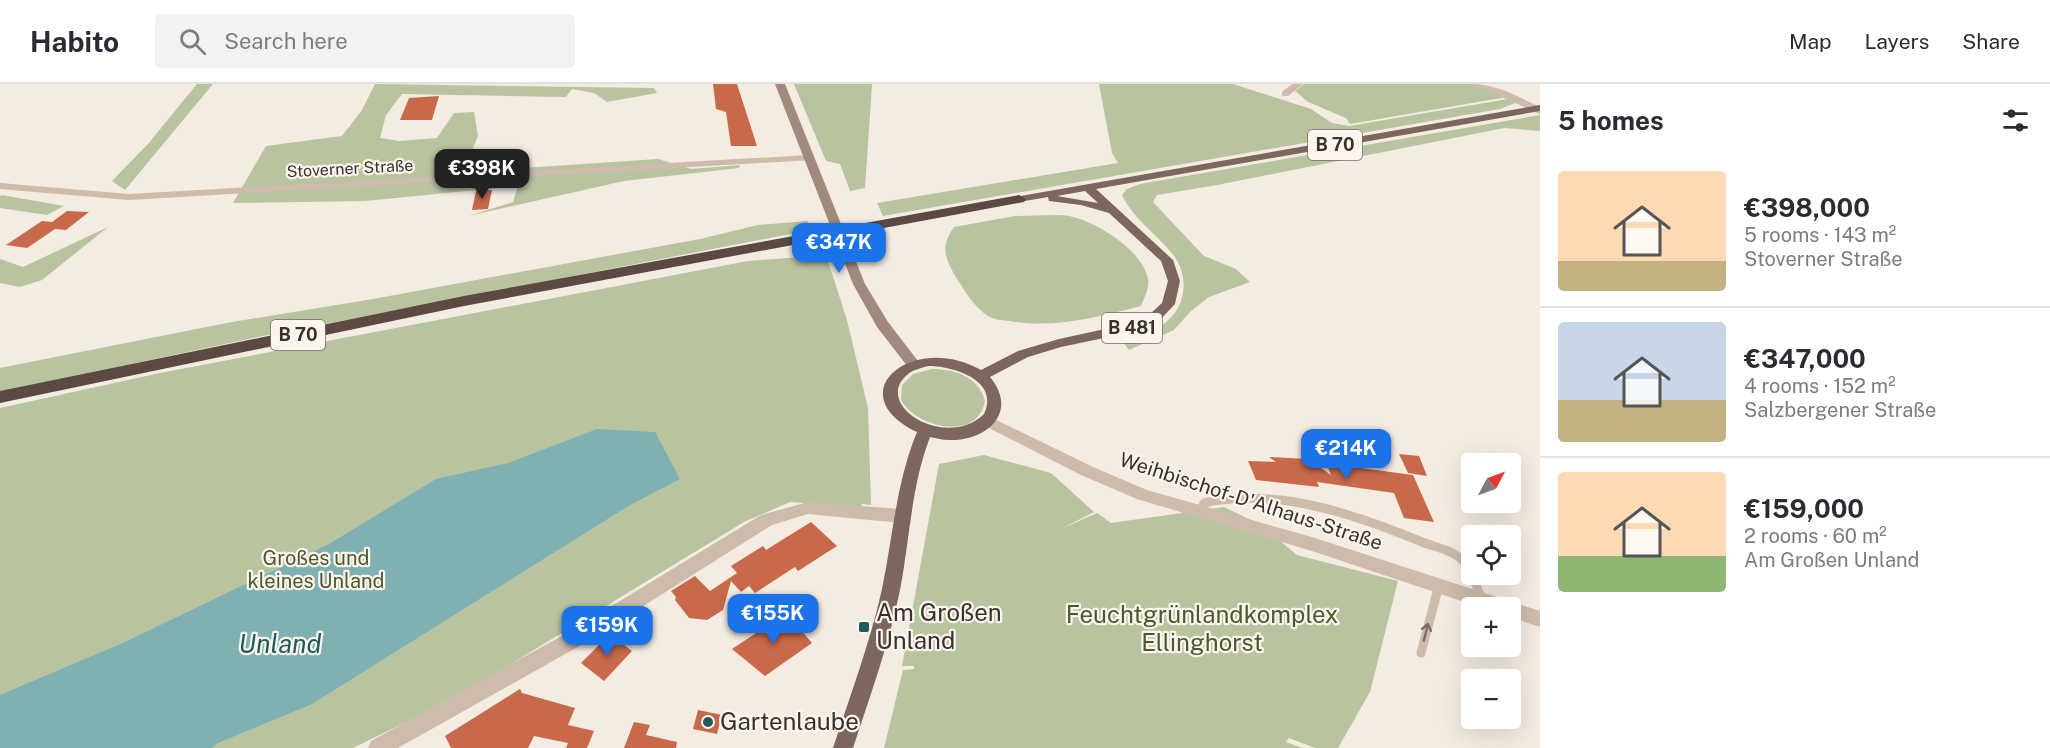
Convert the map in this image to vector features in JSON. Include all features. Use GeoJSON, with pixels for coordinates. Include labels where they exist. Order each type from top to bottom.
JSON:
{"type":"FeatureCollection","features":[{"type":"Feature","properties":{"kind":"highway","name":"B 70"},"geometry":{"type":"LineString","coordinates":[[0,397],[464,301],[1019,199]]}},
{"type":"Feature","properties":{"kind":"main road"},"geometry":{"type":"LineString","coordinates":[[780,84],[859,284],[882,324],[914,364]]}},
{"type":"Feature","properties":{"kind":"main road","name":"B 70"},"geometry":{"type":"LineString","coordinates":[[1019,199],[1540,109]]}},
{"type":"Feature","properties":{"kind":"main road","name":"B 481"},"geometry":{"type":"LineString","coordinates":[[980,376],[1023,354],[1059,343],[1132,328],[1154,318],[1168,304],[1174,281],[1167,260],[1087,187]]}},
{"type":"Feature","properties":{"kind":"main road","name":"B 70"},"geometry":{"type":"LineString","coordinates":[[1019,199],[1082,202],[1114,212]]}},
{"type":"Feature","properties":{"kind":"main road"},"geometry":{"type":"LineString","coordinates":[[927,361],[948,362],[969,369],[980,376],[994,393],[996,403],[994,412],[988,421],[968,432],[954,435],[925,431],[907,422],[894,410],[888,396],[890,383],[899,372],[914,364],[927,361]]}},
{"type":"Feature","properties":{"kind":"main road"},"geometry":{"type":"LineString","coordinates":[[843,748],[880,632],[895,568],[907,479],[925,431]]}},
{"type":"Feature","properties":{"kind":"street"},"geometry":{"type":"LineString","coordinates":[[1285,94],[1298,84]]}},
{"type":"Feature","properties":{"kind":"street"},"geometry":{"type":"LineString","coordinates":[[1477,84],[1540,109]]}},
{"type":"Feature","properties":{"kind":"street","name":"Stoverner Straße"},"geometry":{"type":"LineString","coordinates":[[0,186],[129,197],[809,158]]}},
{"type":"Feature","properties":{"kind":"street","name":"Weihbischof-D'Alhaus-Straße"},"geometry":{"type":"LineString","coordinates":[[988,421],[1087,471],[1143,495],[1478,597]]}},
{"type":"Feature","properties":{"kind":"street"},"geometry":{"type":"LineString","coordinates":[[378,748],[576,638],[767,520],[808,508],[901,516]]}},
{"type":"Feature","properties":{"kind":"street","name":"Weihbischof-D'Alhaus-Straße"},"geometry":{"type":"LineString","coordinates":[[1521,612],[1540,619]]}},
{"type":"Feature","properties":{"kind":"lane"},"geometry":{"type":"LineString","coordinates":[[1200,513],[1204,503],[1217,498],[1250,497],[1352,515],[1406,534],[1460,557],[1481,597]]}},
{"type":"Feature","properties":{"kind":"lane"},"geometry":{"type":"LineString","coordinates":[[1421,653],[1439,584]]}},
{"type":"Feature","properties":{"kind":"green space"},"geometry":{"type":"Polygon","coordinates":[[[197,84],[213,84],[125,190],[112,181],[148,144],[197,84]]]}},
{"type":"Feature","properties":{"kind":"green space"},"geometry":{"type":"Polygon","coordinates":[[[375,84],[654,88],[657,93],[607,102],[594,93],[572,89],[566,97],[402,94],[386,115],[380,138],[399,141],[437,138],[454,113],[474,112],[478,136],[463,172],[658,159],[691,169],[740,165],[739,168],[624,181],[468,216],[513,202],[518,186],[365,201],[233,203],[266,146],[342,136],[362,110],[375,84]]]}},
{"type":"Feature","properties":{"kind":"green space"},"geometry":{"type":"Polygon","coordinates":[[[794,84],[872,84],[865,188],[850,191],[840,164],[826,161],[794,84]]]}},
{"type":"Feature","properties":{"kind":"green space"},"geometry":{"type":"Polygon","coordinates":[[[1099,84],[1233,84],[1311,109],[1332,123],[1349,126],[1508,99],[1515,103],[1500,109],[883,216],[877,203],[1118,163],[1112,153],[1099,84]]]}},
{"type":"Feature","properties":{"kind":"green space"},"geometry":{"type":"Polygon","coordinates":[[[1304,84],[1476,84],[1507,97],[1350,124],[1346,118],[1308,102],[1295,91],[1304,84]]]}},
{"type":"Feature","properties":{"kind":"green space"},"geometry":{"type":"Polygon","coordinates":[[[1540,115],[1540,131],[1504,128],[1157,195],[1153,202],[1204,256],[1236,269],[1250,282],[1209,297],[1191,311],[1174,330],[1129,350],[1124,343],[1157,328],[1171,318],[1177,310],[1183,290],[1181,270],[1177,261],[1126,203],[1122,195],[1127,189],[1140,184],[1540,115]]]}},
{"type":"Feature","properties":{"kind":"green space"},"geometry":{"type":"Polygon","coordinates":[[[0,196],[64,206],[47,215],[0,208],[0,196]]]}},
{"type":"Feature","properties":{"kind":"green space"},"geometry":{"type":"Polygon","coordinates":[[[1062,215],[1098,227],[1134,254],[1142,264],[1148,279],[1147,291],[1141,306],[1076,321],[1043,324],[998,320],[983,313],[966,293],[947,258],[947,240],[954,227],[1015,216],[1062,215]]]}},
{"type":"Feature","properties":{"kind":"green space"},"geometry":{"type":"Polygon","coordinates":[[[808,221],[811,230],[253,338],[0,392],[0,368],[232,322],[373,299],[700,239],[758,225],[808,221]]]}},
{"type":"Feature","properties":{"kind":"green space"},"geometry":{"type":"Polygon","coordinates":[[[108,227],[42,280],[20,287],[0,283],[0,259],[23,267],[108,227]]]}},
{"type":"Feature","properties":{"kind":"green space","name":"Großes und kleines Unland"},"geometry":{"type":"Polygon","coordinates":[[[826,255],[847,320],[868,408],[871,505],[862,504],[861,507],[790,502],[744,522],[455,698],[353,748],[0,748],[0,408],[160,373],[748,261],[826,255]]]}},
{"type":"Feature","properties":{"kind":"green space"},"geometry":{"type":"Polygon","coordinates":[[[932,369],[965,376],[977,386],[985,401],[980,414],[971,422],[959,426],[932,423],[919,418],[901,400],[902,385],[913,374],[932,369]]]}},
{"type":"Feature","properties":{"kind":"green space","name":"Feuchtgrünlandkomplex Ellinghorst"},"geometry":{"type":"Polygon","coordinates":[[[984,455],[1051,473],[1094,512],[1061,529],[1097,513],[1111,523],[1224,507],[1261,525],[1297,555],[1398,581],[1370,692],[1338,748],[1315,748],[1289,738],[1286,742],[1302,748],[884,748],[903,670],[914,669],[914,666],[902,666],[939,464],[984,455]]]}},
{"type":"Feature","properties":{"kind":"water","name":"Unland"},"geometry":{"type":"Polygon","coordinates":[[[597,429],[655,432],[680,479],[630,505],[312,704],[211,748],[0,748],[0,695],[125,642],[329,544],[436,479],[508,463],[597,429]]]}},
{"type":"Feature","properties":{"kind":"building"},"geometry":{"type":"Polygon","coordinates":[[[713,84],[737,84],[757,146],[731,146],[726,112],[716,109],[713,84]]]}},
{"type":"Feature","properties":{"kind":"building"},"geometry":{"type":"Polygon","coordinates":[[[439,96],[432,120],[400,120],[409,98],[439,96]]]}},
{"type":"Feature","properties":{"kind":"building"},"geometry":{"type":"Polygon","coordinates":[[[492,190],[488,209],[472,210],[476,191],[492,190]]]}},
{"type":"Feature","properties":{"kind":"building"},"geometry":{"type":"Polygon","coordinates":[[[67,211],[89,212],[66,230],[55,229],[27,248],[6,245],[42,221],[52,222],[67,211]]]}},
{"type":"Feature","properties":{"kind":"building"},"geometry":{"type":"Polygon","coordinates":[[[1399,454],[1419,456],[1427,476],[1408,473],[1399,454]]]}},
{"type":"Feature","properties":{"kind":"building"},"geometry":{"type":"Polygon","coordinates":[[[1323,455],[1357,459],[1361,468],[1413,475],[1434,522],[1404,518],[1394,493],[1317,482],[1319,487],[1256,480],[1248,461],[1276,462],[1269,457],[1308,459],[1331,475],[1323,455]]]}},
{"type":"Feature","properties":{"kind":"building"},"geometry":{"type":"Polygon","coordinates":[[[811,522],[837,546],[798,571],[795,567],[755,593],[749,586],[741,592],[731,581],[723,610],[707,620],[689,618],[675,600],[676,597],[671,591],[695,576],[710,591],[737,573],[731,566],[763,546],[766,550],[811,522]]]}},
{"type":"Feature","properties":{"kind":"building"},"geometry":{"type":"Polygon","coordinates":[[[786,613],[812,643],[765,676],[732,649],[786,613]]]}},
{"type":"Feature","properties":{"kind":"building"},"geometry":{"type":"Polygon","coordinates":[[[610,634],[632,651],[604,681],[581,663],[610,634]]]}},
{"type":"Feature","properties":{"kind":"building"},"geometry":{"type":"Polygon","coordinates":[[[520,689],[522,693],[575,708],[568,725],[594,731],[587,748],[566,748],[568,743],[534,736],[528,748],[451,748],[445,736],[520,689]]]}},
{"type":"Feature","properties":{"kind":"building","name":"Gartenlaube"},"geometry":{"type":"Polygon","coordinates":[[[698,710],[722,715],[717,734],[693,729],[698,710]]]}},
{"type":"Feature","properties":{"kind":"building"},"geometry":{"type":"Polygon","coordinates":[[[634,722],[650,725],[646,735],[677,742],[676,748],[624,748],[634,722]]]}},
{"type":"Feature","properties":{"kind":"place","name":"Am Großen Unland"},"geometry":{"type":"Point","coordinates":[864,627]}},
{"type":"Feature","properties":{"kind":"place","name":"Gartenlaube"},"geometry":{"type":"Point","coordinates":[708,722]}}]}
